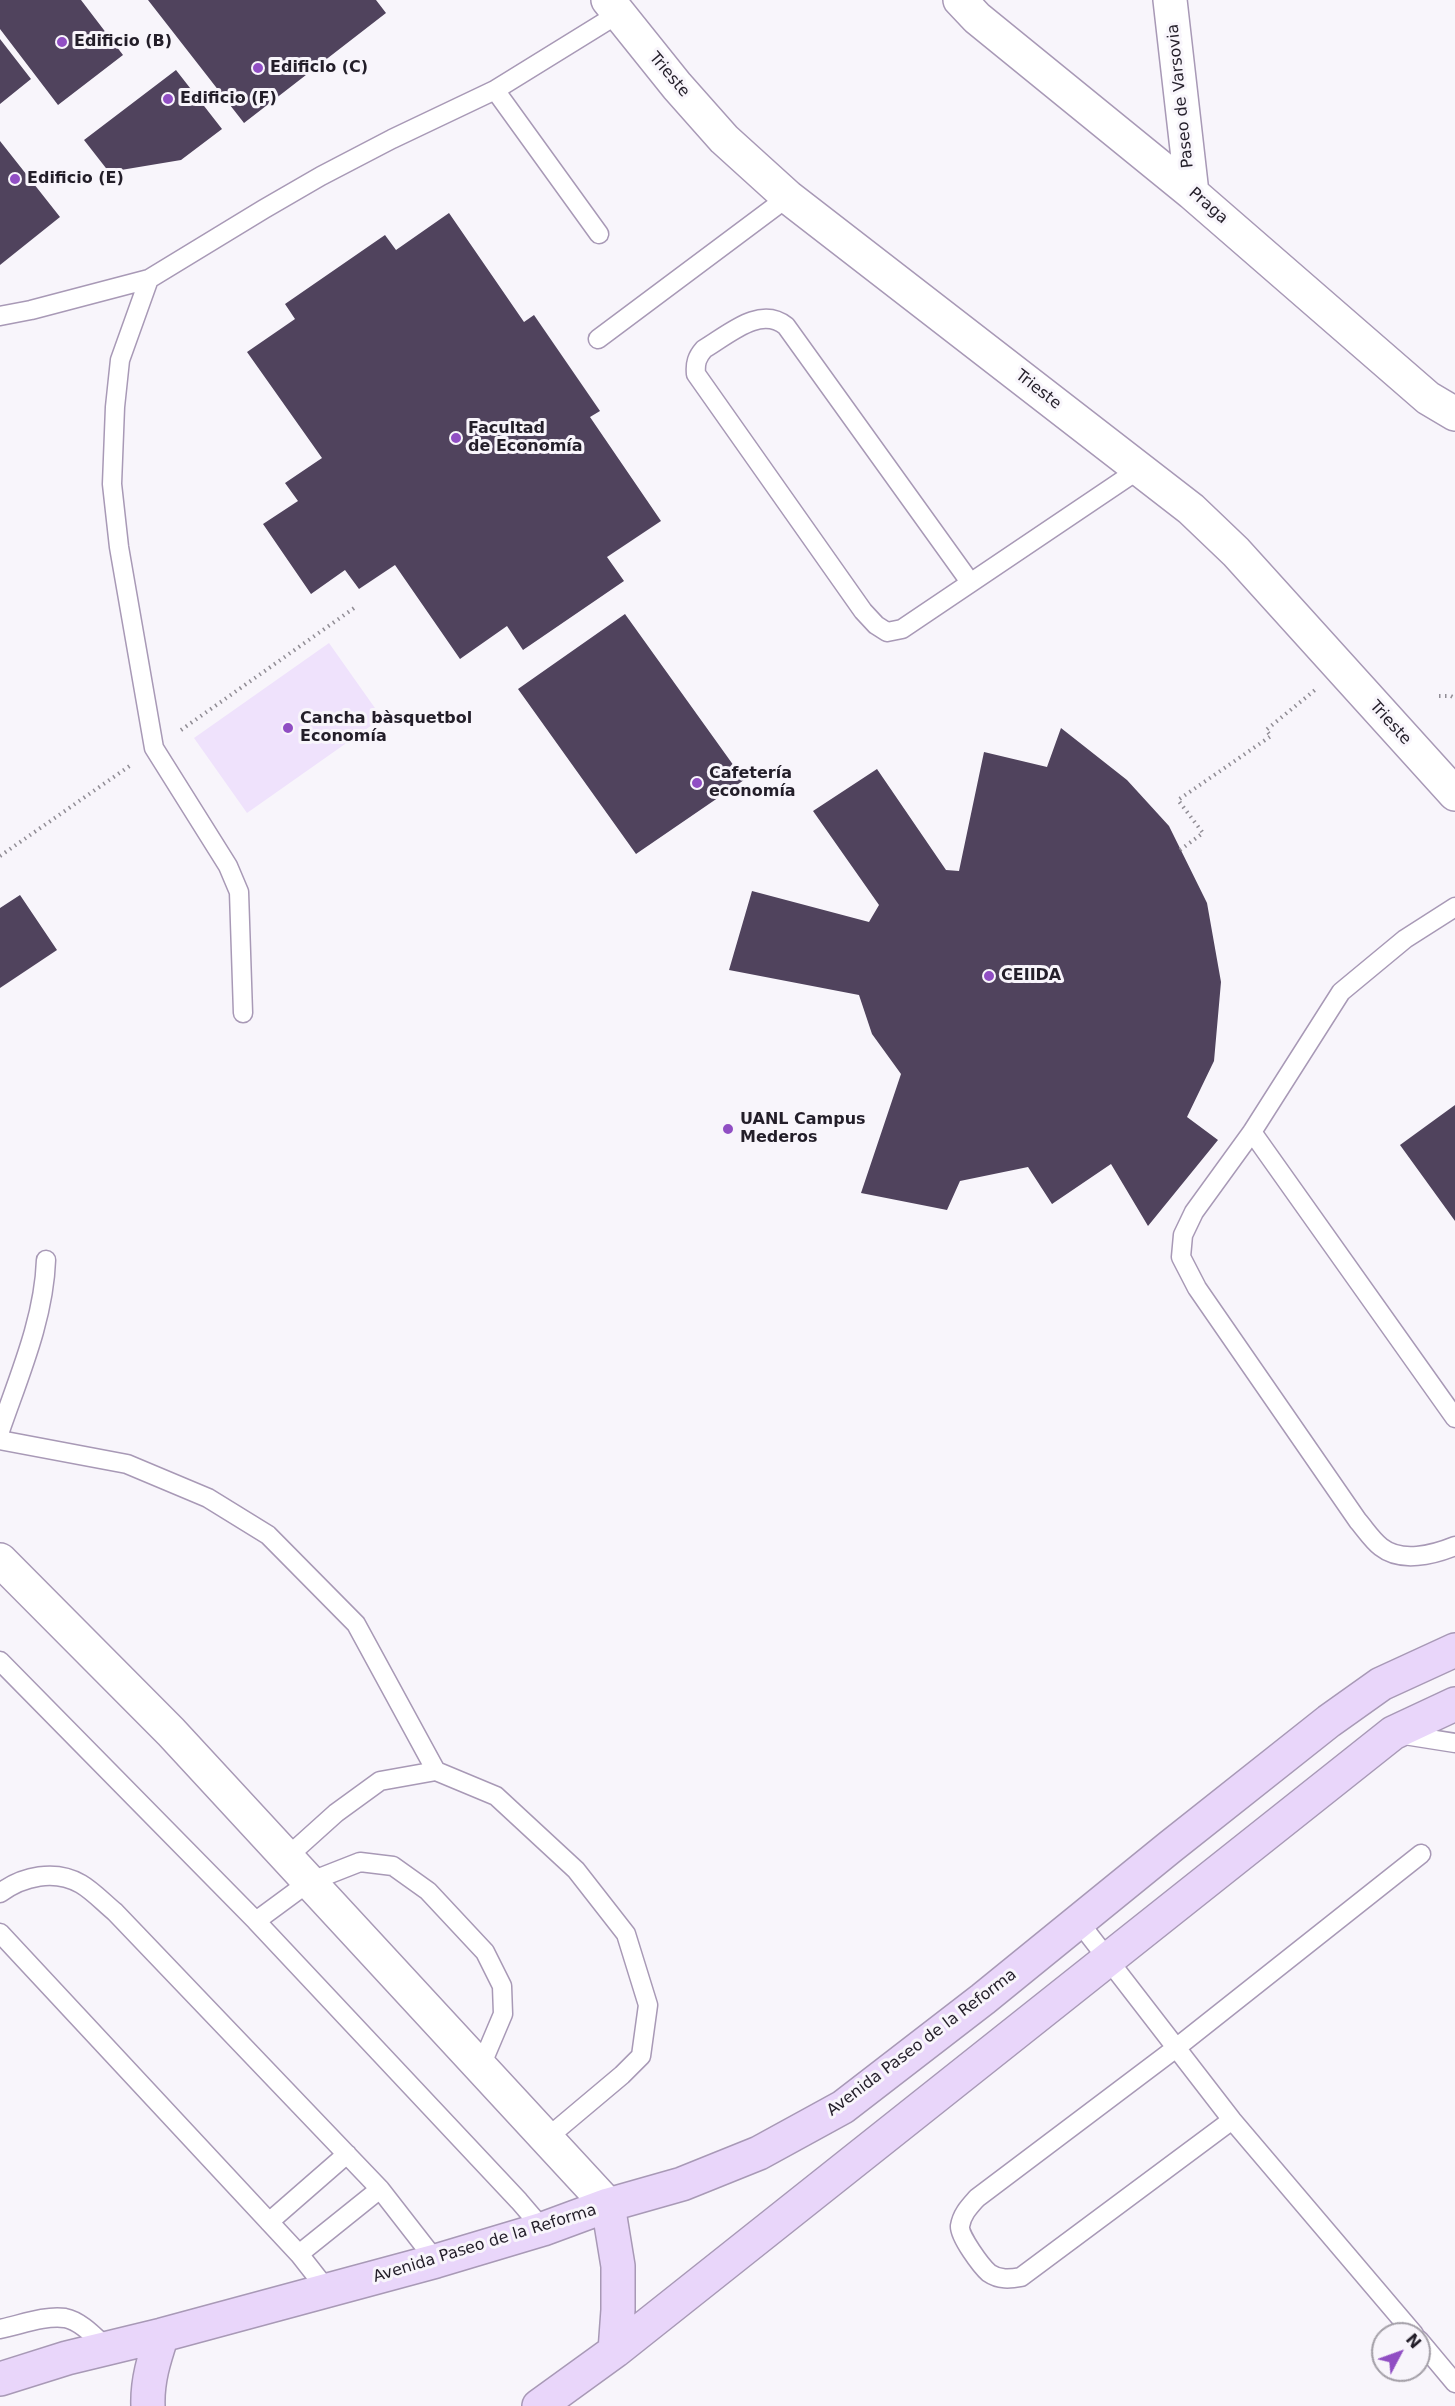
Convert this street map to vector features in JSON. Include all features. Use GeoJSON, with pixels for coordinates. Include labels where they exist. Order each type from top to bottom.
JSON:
{"type":"FeatureCollection","features":[{"type":"Feature","properties":{"kind":"street","name":"Praga"},"geometry":{"type":"LineString","coordinates":[[960,0],[977,18],[1192,193],[1428,398],[1455,414]]}},
{"type":"Feature","properties":{"kind":"street","name":"Paseo de Varsovia"},"geometry":{"type":"LineString","coordinates":[[1170,0],[1192,193]]}},
{"type":"Feature","properties":{"kind":"street","name":"Trieste"},"geometry":{"type":"LineString","coordinates":[[613,7],[677,86],[724,139],[788,197],[1191,509],[1236,552],[1455,794]]}},
{"type":"Feature","properties":{"kind":"street"},"geometry":{"type":"LineString","coordinates":[[0,1560],[171,1732],[608,2205],[618,2266],[615,2350]]}},
{"type":"Feature","properties":{"kind":"street","name":"Avenida Paseo de la Reforma"},"geometry":{"type":"LineString","coordinates":[[0,2379],[107,2348],[436,2261],[543,2229],[608,2205],[682,2184],[759,2153],[843,2107],[983,2000],[1329,1721],[1381,1684],[1455,1650]]}},
{"type":"Feature","properties":{"kind":"street"},"geometry":{"type":"LineString","coordinates":[[539,2406],[615,2350],[1018,2032],[1107,1958],[1203,1886],[1393,1733],[1455,1704]]}},
{"type":"Feature","properties":{"kind":"street"},"geometry":{"type":"LineString","coordinates":[[148,2406],[152,2366],[162,2335]]}},
{"type":"Feature","properties":{"kind":"lane"},"geometry":{"type":"LineString","coordinates":[[0,316],[149,279],[321,176],[495,90],[613,7]]}},
{"type":"Feature","properties":{"kind":"lane"},"geometry":{"type":"LineString","coordinates":[[495,90],[599,234]]}},
{"type":"Feature","properties":{"kind":"lane"},"geometry":{"type":"LineString","coordinates":[[598,339],[788,197]]}},
{"type":"Feature","properties":{"kind":"lane"},"geometry":{"type":"LineString","coordinates":[[149,279],[120,360],[115,407],[112,484],[119,547],[154,748],[228,866],[239,892],[243,1013]]}},
{"type":"Feature","properties":{"kind":"lane"},"geometry":{"type":"LineString","coordinates":[[970,582],[786,326],[778,320],[767,317],[755,319],[704,349],[698,356],[695,365],[696,374],[862,611],[887,632],[902,629],[1140,468]]}},
{"type":"Feature","properties":{"kind":"lane"},"geometry":{"type":"LineString","coordinates":[[1455,907],[1405,939],[1341,992],[1252,1132],[1194,1212],[1183,1235],[1182,1257],[1197,1288],[1358,1521],[1381,1547],[1399,1556],[1440,1552],[1455,1546]]}},
{"type":"Feature","properties":{"kind":"lane"},"geometry":{"type":"LineString","coordinates":[[1252,1132],[1455,1418]]}},
{"type":"Feature","properties":{"kind":"lane"},"geometry":{"type":"LineString","coordinates":[[0,1431],[32,1338],[45,1285],[46,1260]]}},
{"type":"Feature","properties":{"kind":"lane"},"geometry":{"type":"LineString","coordinates":[[0,1440],[127,1464],[208,1498],[268,1535],[356,1624],[436,1771]]}},
{"type":"Feature","properties":{"kind":"lane"},"geometry":{"type":"LineString","coordinates":[[0,1661],[256,1921],[511,2192],[543,2229]]}},
{"type":"Feature","properties":{"kind":"lane"},"geometry":{"type":"LineString","coordinates":[[1393,1733],[1455,1743]]}},
{"type":"Feature","properties":{"kind":"lane"},"geometry":{"type":"LineString","coordinates":[[286,1858],[336,1813],[380,1781],[436,1771],[496,1796],[576,1870],[626,1934],[648,2005],[641,2056],[622,2075],[547,2138]]}},
{"type":"Feature","properties":{"kind":"lane"},"geometry":{"type":"LineString","coordinates":[[1232,2120],[1021,2277],[1006,2279],[989,2273],[966,2243],[960,2228],[963,2214],[977,2198],[1176,2048],[1421,1854]]}},
{"type":"Feature","properties":{"kind":"lane"},"geometry":{"type":"LineString","coordinates":[[256,1921],[309,1882],[360,1862],[393,1866],[428,1891],[485,1952],[502,1986],[503,2014],[481,2066]]}},
{"type":"Feature","properties":{"kind":"lane"},"geometry":{"type":"LineString","coordinates":[[0,1893],[28,1878],[54,1875],[81,1884],[115,1912],[380,2189],[436,2261]]}},
{"type":"Feature","properties":{"kind":"lane"},"geometry":{"type":"LineString","coordinates":[[1079,1922],[1232,2120],[1404,2322]]}},
{"type":"Feature","properties":{"kind":"lane"},"geometry":{"type":"LineString","coordinates":[[0,1933],[299,2254],[328,2291]]}},
{"type":"Feature","properties":{"kind":"lane"},"geometry":{"type":"LineString","coordinates":[[269,2222],[347,2154]]}},
{"type":"Feature","properties":{"kind":"lane"},"geometry":{"type":"LineString","coordinates":[[299,2254],[380,2189]]}},
{"type":"Feature","properties":{"kind":"lane"},"geometry":{"type":"LineString","coordinates":[[0,2329],[45,2319],[66,2318],[83,2327],[107,2348]]}},
{"type":"Feature","properties":{"kind":"lane"},"geometry":{"type":"LineString","coordinates":[[1431,2354],[1455,2383]]}},
{"type":"Feature","properties":{"kind":"path"},"geometry":{"type":"LineString","coordinates":[[1180,850],[1203,833],[1178,800],[1271,736],[1266,730],[1341,668]]}},
{"type":"Feature","properties":{"kind":"path"},"geometry":{"type":"LineString","coordinates":[[1439,696],[1455,698]]}},
{"type":"Feature","properties":{"kind":"shaded area","name":"Cancha bàsquetbol Economía"},"geometry":{"type":"Polygon","coordinates":[[[329,643],[382,718],[247,813],[194,738],[329,643]]]}},
{"type":"Feature","properties":{"kind":"building","name":"Edificio (B)"},"geometry":{"type":"Polygon","coordinates":[[[0,0],[81,0],[123,55],[58,105],[0,29],[0,0]]]}},
{"type":"Feature","properties":{"kind":"building","name":"EdificIo (C)"},"geometry":{"type":"Polygon","coordinates":[[[148,0],[376,0],[386,13],[244,123],[148,0]]]}},
{"type":"Feature","properties":{"kind":"building"},"geometry":{"type":"Polygon","coordinates":[[[0,39],[31,79],[0,104],[0,39]]]}},
{"type":"Feature","properties":{"kind":"building","name":"Edificio (F)"},"geometry":{"type":"Polygon","coordinates":[[[176,70],[222,129],[181,160],[109,172],[84,140],[176,70]]]}},
{"type":"Feature","properties":{"kind":"building","name":"Edificio (E)"},"geometry":{"type":"Polygon","coordinates":[[[0,141],[60,217],[0,265],[0,141]]]}},
{"type":"Feature","properties":{"kind":"building","name":"Facultad de Economía"},"geometry":{"type":"Polygon","coordinates":[[[449,213],[524,322],[534,315],[600,411],[590,417],[661,521],[607,557],[624,581],[523,650],[507,626],[460,659],[395,565],[359,589],[345,570],[311,594],[263,524],[298,501],[285,483],[322,458],[247,352],[295,319],[285,304],[385,235],[396,250],[449,213]]]}},
{"type":"Feature","properties":{"kind":"building"},"geometry":{"type":"Polygon","coordinates":[[[625,614],[744,780],[636,854],[518,689],[625,614]]]}},
{"type":"Feature","properties":{"kind":"building","name":"CEIIDA"},"geometry":{"type":"Polygon","coordinates":[[[1061,728],[1127,780],[1169,826],[1207,903],[1221,982],[1214,1061],[1187,1117],[1218,1140],[1148,1226],[1111,1164],[1052,1204],[1028,1167],[960,1181],[947,1210],[861,1193],[901,1074],[872,1034],[859,995],[729,970],[752,891],[869,922],[879,905],[813,811],[877,769],[946,870],[959,871],[984,752],[1047,767],[1061,728]]]}},
{"type":"Feature","properties":{"kind":"building"},"geometry":{"type":"Polygon","coordinates":[[[20,895],[57,950],[0,988],[0,908],[20,895]]]}},
{"type":"Feature","properties":{"kind":"building"},"geometry":{"type":"Polygon","coordinates":[[[1455,1105],[1455,1221],[1400,1145],[1455,1105]]]}},
{"type":"Feature","properties":{"kind":"place","name":"Edificio (B)"},"geometry":{"type":"Point","coordinates":[62,42]}},
{"type":"Feature","properties":{"kind":"place","name":"EdificIo (C)"},"geometry":{"type":"Point","coordinates":[258,68]}},
{"type":"Feature","properties":{"kind":"place","name":"Edificio (F)"},"geometry":{"type":"Point","coordinates":[168,99]}},
{"type":"Feature","properties":{"kind":"place","name":"Edificio (E)"},"geometry":{"type":"Point","coordinates":[15,179]}},
{"type":"Feature","properties":{"kind":"place","name":"Facultad de Economía"},"geometry":{"type":"Point","coordinates":[456,438]}},
{"type":"Feature","properties":{"kind":"place","name":"Cancha bàsquetbol Economía"},"geometry":{"type":"Point","coordinates":[288,728]}},
{"type":"Feature","properties":{"kind":"place","name":"Cafetería economía"},"geometry":{"type":"Point","coordinates":[697,783]}},
{"type":"Feature","properties":{"kind":"place","name":"CEIIDA"},"geometry":{"type":"Point","coordinates":[989,976]}},
{"type":"Feature","properties":{"kind":"place","name":"UANL Campus Mederos"},"geometry":{"type":"Point","coordinates":[728,1129]}}]}
